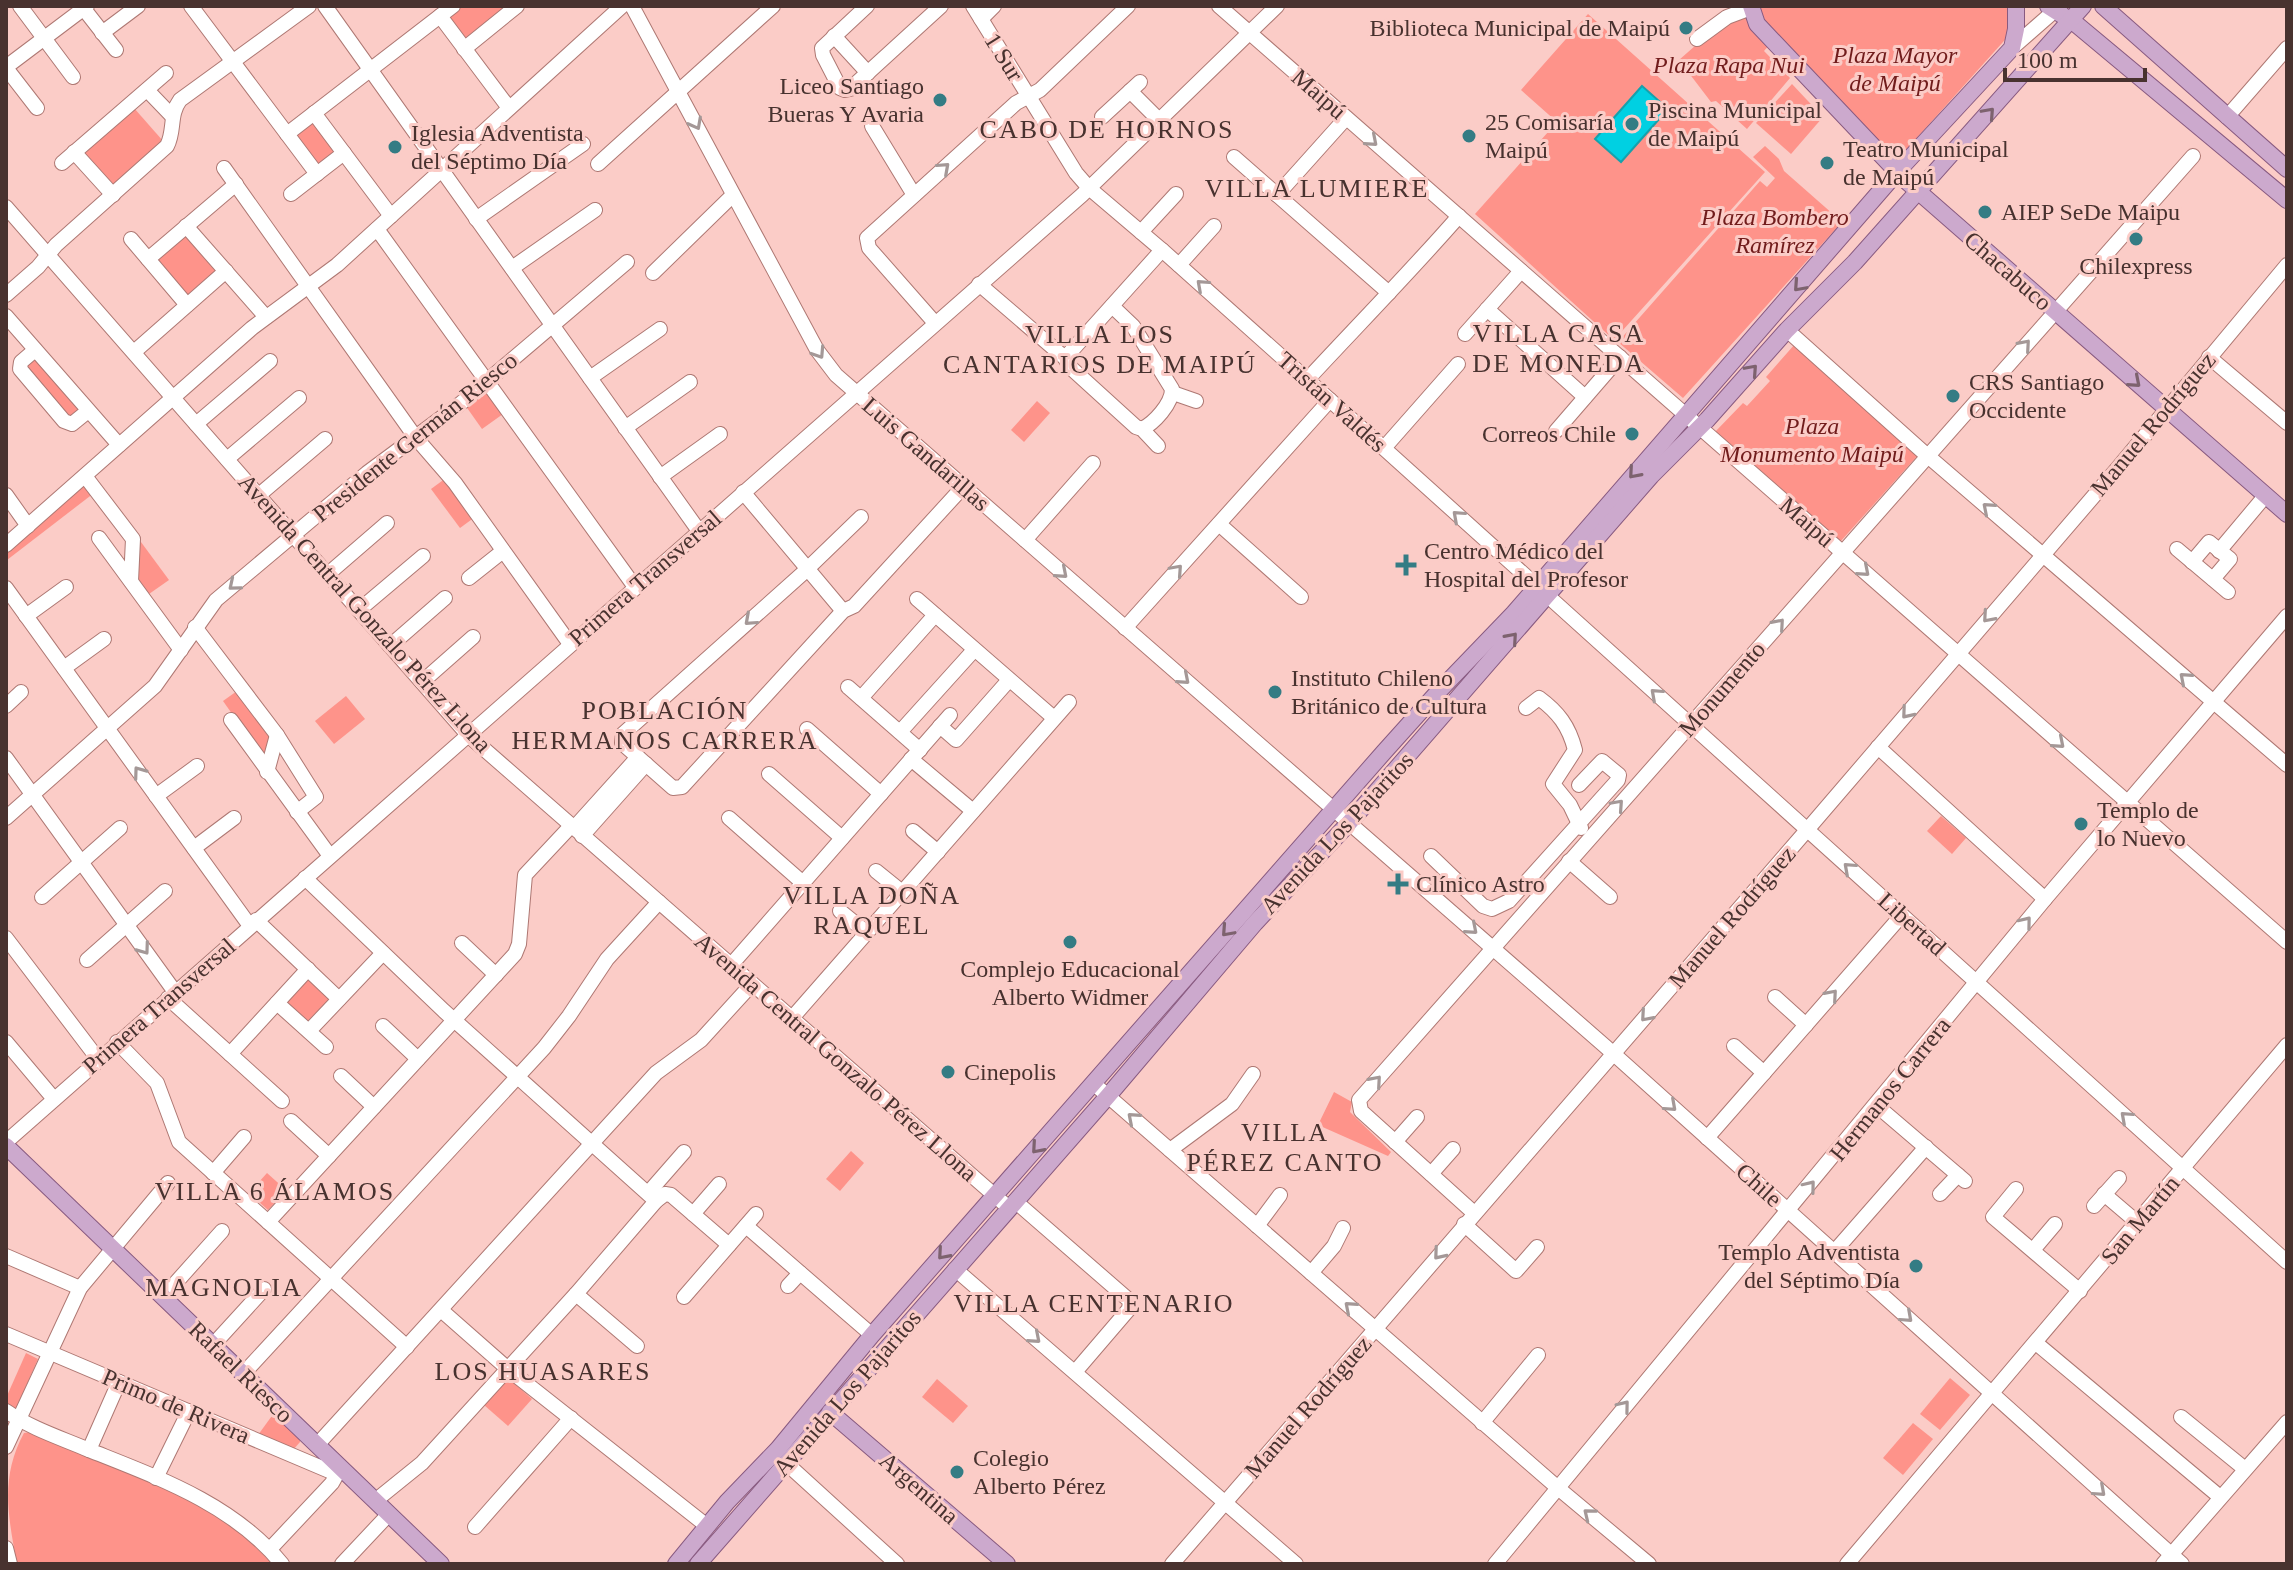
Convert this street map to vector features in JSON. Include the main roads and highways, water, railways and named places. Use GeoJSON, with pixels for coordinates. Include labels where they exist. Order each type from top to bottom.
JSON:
{"type":"FeatureCollection","features":[{"type":"Feature","properties":{"kind":"main road","name":"Avenida Los Pajaritos"},"geometry":{"type":"LineString","coordinates":[[698,1564],[1108,1096],[1255,923],[1349,823],[1685,414],[1853,226],[1897,172],[2012,48],[2016,6]]}},
{"type":"Feature","properties":{"kind":"main road","name":"Avenida Los Pajaritos"},"geometry":{"type":"LineString","coordinates":[[676,1564],[872,1335],[1437,693],[1542,591],[1700,428],[1787,330],[1855,262],[2083,6]]}},
{"type":"Feature","properties":{"kind":"main road"},"geometry":{"type":"LineString","coordinates":[[2103,6],[2287,169]]}},
{"type":"Feature","properties":{"kind":"main road","name":"Chacabuco"},"geometry":{"type":"LineString","coordinates":[[1751,7],[1757,24],[1897,172],[2287,514]]}},
{"type":"Feature","properties":{"kind":"main road"},"geometry":{"type":"LineString","coordinates":[[2054,8],[2287,200]]}},
{"type":"Feature","properties":{"kind":"main road","name":"Rafael Riesco"},"geometry":{"type":"LineString","coordinates":[[6,1144],[317,1445],[341,1473],[441,1564]]}},
{"type":"Feature","properties":{"kind":"main road"},"geometry":{"type":"LineString","coordinates":[[810,1411],[830,1412]]}},
{"type":"Feature","properties":{"kind":"main road","name":"Argentina"},"geometry":{"type":"LineString","coordinates":[[830,1412],[1007,1564]]}},
{"type":"Feature","properties":{"kind":"water","name":"Piscina Municipal de Maipú"},"geometry":{"type":"Polygon","coordinates":[[[1642,86],[1668,109],[1621,162],[1595,139],[1642,86]]]}},
{"type":"Feature","properties":{"kind":"place","name":"Biblioteca Municipal de Maipú"},"geometry":{"type":"Point","coordinates":[1686,28]}},
{"type":"Feature","properties":{"kind":"place","name":"Liceo Santiago Bueras Y Avaria"},"geometry":{"type":"Point","coordinates":[940,100]}},
{"type":"Feature","properties":{"kind":"place","name":"Piscina Municipal de Maipú"},"geometry":{"type":"Point","coordinates":[1632,124]}},
{"type":"Feature","properties":{"kind":"place","name":"25 Comisaría Maipú"},"geometry":{"type":"Point","coordinates":[1469,136]}},
{"type":"Feature","properties":{"kind":"place","name":"Iglesia Adventista del Séptimo Día"},"geometry":{"type":"Point","coordinates":[395,147]}},
{"type":"Feature","properties":{"kind":"place","name":"Teatro Municipal de Maipú"},"geometry":{"type":"Point","coordinates":[1827,163]}},
{"type":"Feature","properties":{"kind":"place","name":"AIEP SeDe Maipu"},"geometry":{"type":"Point","coordinates":[1985,212]}},
{"type":"Feature","properties":{"kind":"place","name":"Chilexpress"},"geometry":{"type":"Point","coordinates":[2136,239]}},
{"type":"Feature","properties":{"kind":"place","name":"CRS Santiago Occidente"},"geometry":{"type":"Point","coordinates":[1953,396]}},
{"type":"Feature","properties":{"kind":"place","name":"Correos Chile"},"geometry":{"type":"Point","coordinates":[1632,434]}},
{"type":"Feature","properties":{"kind":"place","name":"Centro Médico del Hospital del Profesor"},"geometry":{"type":"Point","coordinates":[1406,565]}},
{"type":"Feature","properties":{"kind":"place","name":"Instituto Chileno Británico de Cultura"},"geometry":{"type":"Point","coordinates":[1275,692]}},
{"type":"Feature","properties":{"kind":"place","name":"Templo de lo Nuevo"},"geometry":{"type":"Point","coordinates":[2081,824]}},
{"type":"Feature","properties":{"kind":"place","name":"Clínico Astro"},"geometry":{"type":"Point","coordinates":[1398,884]}},
{"type":"Feature","properties":{"kind":"place","name":"Complejo Educacional Alberto Widmer"},"geometry":{"type":"Point","coordinates":[1070,942]}},
{"type":"Feature","properties":{"kind":"place","name":"Cinepolis"},"geometry":{"type":"Point","coordinates":[948,1072]}},
{"type":"Feature","properties":{"kind":"place","name":"Templo Adventista del Séptimo Día"},"geometry":{"type":"Point","coordinates":[1916,1266]}},
{"type":"Feature","properties":{"kind":"place","name":"Colegio Alberto Pérez"},"geometry":{"type":"Point","coordinates":[957,1472]}},
{"type":"Feature","properties":{"kind":"district","name":"CABO DE HORNOS"},"geometry":{"type":"Point","coordinates":[1107,129]}},
{"type":"Feature","properties":{"kind":"district","name":"VILLA LUMIERE"},"geometry":{"type":"Point","coordinates":[1317,188]}},
{"type":"Feature","properties":{"kind":"district","name":"VILLA CASA DE MONEDA"},"geometry":{"type":"Point","coordinates":[1559,348]}},
{"type":"Feature","properties":{"kind":"district","name":"VILLA LOS CANTARIOS DE MAIPÚ"},"geometry":{"type":"Point","coordinates":[1100,349]}},
{"type":"Feature","properties":{"kind":"district","name":"POBLACIÓN HERMANOS CARRERA"},"geometry":{"type":"Point","coordinates":[665,725]}},
{"type":"Feature","properties":{"kind":"district","name":"VILLA DOÑA RAQUEL"},"geometry":{"type":"Point","coordinates":[872,910]}},
{"type":"Feature","properties":{"kind":"district","name":"VILLA PÉREZ CANTO"},"geometry":{"type":"Point","coordinates":[1285,1147]}},
{"type":"Feature","properties":{"kind":"district","name":"VILLA 6 ÁLAMOS"},"geometry":{"type":"Point","coordinates":[275,1191]}},
{"type":"Feature","properties":{"kind":"district","name":"MAGNOLIA"},"geometry":{"type":"Point","coordinates":[224,1287]}},
{"type":"Feature","properties":{"kind":"district","name":"VILLA CENTENARIO"},"geometry":{"type":"Point","coordinates":[1094,1303]}},
{"type":"Feature","properties":{"kind":"district","name":"LOS HUASARES"},"geometry":{"type":"Point","coordinates":[543,1371]}},
{"type":"Feature","properties":{"kind":"park label","name":"Plaza Rapa Nui"},"geometry":{"type":"Point","coordinates":[1729,65]}},
{"type":"Feature","properties":{"kind":"park label","name":"Plaza Mayor de Maipú"},"geometry":{"type":"Point","coordinates":[1895,69]}},
{"type":"Feature","properties":{"kind":"park label","name":"Plaza Bombero Ramírez"},"geometry":{"type":"Point","coordinates":[1775,231]}},
{"type":"Feature","properties":{"kind":"park label","name":"Plaza Monumento Maipú"},"geometry":{"type":"Point","coordinates":[1812,440]}}]}
